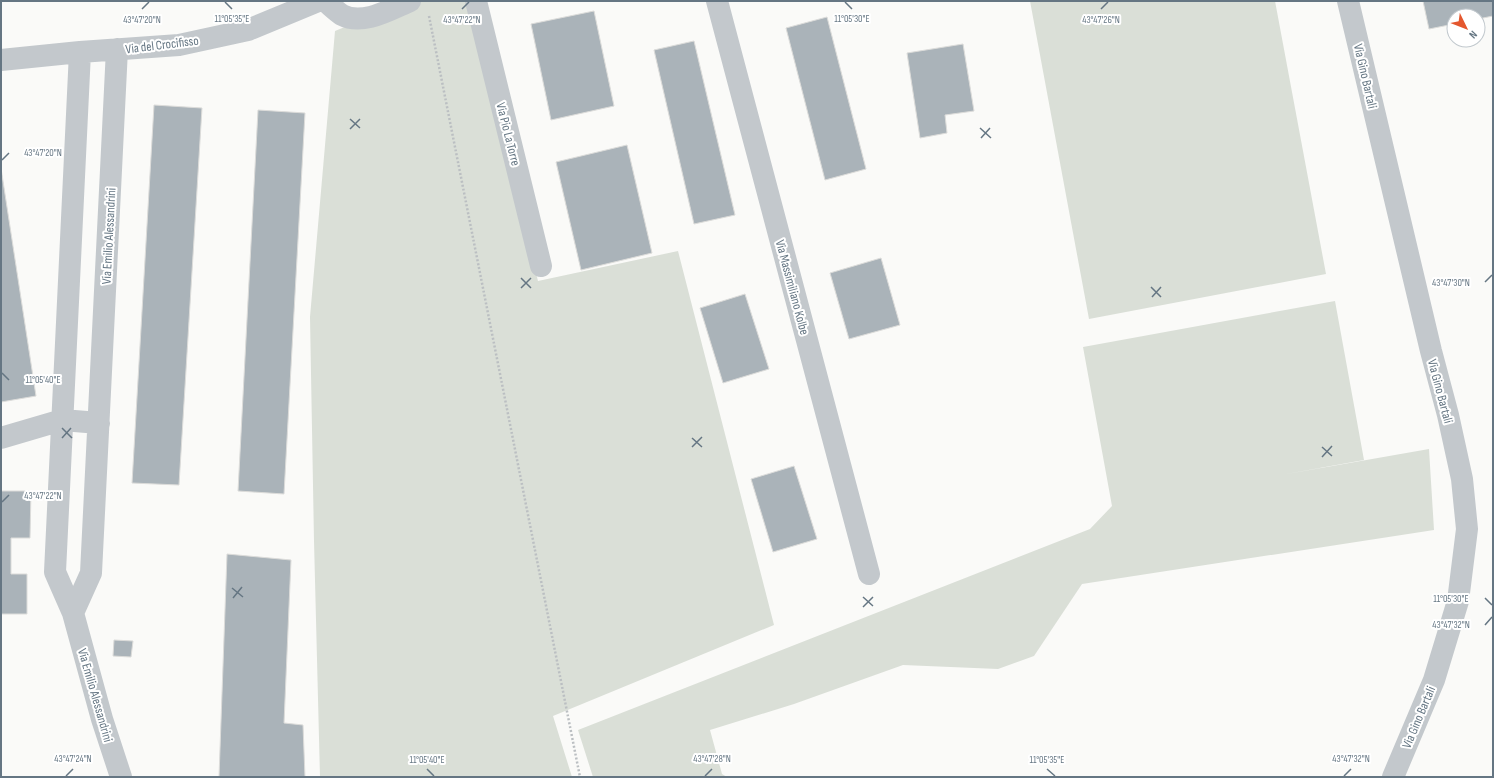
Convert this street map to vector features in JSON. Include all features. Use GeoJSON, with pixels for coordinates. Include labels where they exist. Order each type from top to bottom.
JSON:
{"type":"FeatureCollection","features":[{"type":"Feature","properties":{"kind":"street","name":"Via del Crocifisso"},"geometry":{"type":"LineString","coordinates":[[1,60],[80,52],[179,45],[248,30],[318,1]]}},
{"type":"Feature","properties":{"kind":"street"},"geometry":{"type":"LineString","coordinates":[[325,1],[342,15],[352,18],[369,17],[419,5]]}},
{"type":"Feature","properties":{"kind":"street","name":"Via Pio La Torre"},"geometry":{"type":"LineString","coordinates":[[476,1],[541,266]]}},
{"type":"Feature","properties":{"kind":"street","name":"Via Massimiliano Kolbe"},"geometry":{"type":"LineString","coordinates":[[717,1],[870,574]]}},
{"type":"Feature","properties":{"kind":"street","name":"Via Gino Bartali"},"geometry":{"type":"LineString","coordinates":[[1348,1],[1431,351],[1448,415],[1462,479],[1467,529],[1458,600],[1436,673],[1393,777]]}},
{"type":"Feature","properties":{"kind":"street","name":"Via Emilio Alessandrini"},"geometry":{"type":"LineString","coordinates":[[73,613],[91,573],[117,49]]}},
{"type":"Feature","properties":{"kind":"street","name":"Via Emilio Alessandrini"},"geometry":{"type":"LineString","coordinates":[[80,52],[55,572],[73,613],[102,719],[121,777]]}},
{"type":"Feature","properties":{"kind":"street"},"geometry":{"type":"LineString","coordinates":[[1,438],[62,420],[99,423]]}},
{"type":"Feature","properties":{"kind":"path"},"geometry":{"type":"LineString","coordinates":[[419,5],[580,777]]}},
{"type":"Feature","properties":{"kind":"shaded area"},"geometry":{"type":"Polygon","coordinates":[[[417,1],[470,1],[538,281],[678,251],[774,625],[553,716],[572,777],[320,777],[310,317],[335,31],[369,17],[417,1]]]}},
{"type":"Feature","properties":{"kind":"shaded area"},"geometry":{"type":"Polygon","coordinates":[[[1030,1],[1275,1],[1326,274],[1089,319],[1030,1]]]}},
{"type":"Feature","properties":{"kind":"shaded area"},"geometry":{"type":"Polygon","coordinates":[[[1335,301],[1364,460],[1281,475],[1429,449],[1434,530],[1082,584],[1034,656],[998,669],[903,665],[794,704],[710,730],[722,774],[727,777],[593,777],[578,730],[1090,529],[1112,506],[1083,347],[1335,301]]]}},
{"type":"Feature","properties":{"kind":"building"},"geometry":{"type":"Polygon","coordinates":[[[1423,1],[1493,1],[1493,16],[1486,17],[1486,8],[1446,8],[1446,26],[1429,29],[1423,1]]]}},
{"type":"Feature","properties":{"kind":"building"},"geometry":{"type":"Polygon","coordinates":[[[594,11],[614,106],[551,120],[531,24],[594,11]]]}},
{"type":"Feature","properties":{"kind":"building"},"geometry":{"type":"Polygon","coordinates":[[[827,17],[866,169],[825,180],[786,28],[827,17]]]}},
{"type":"Feature","properties":{"kind":"building"},"geometry":{"type":"Polygon","coordinates":[[[694,41],[735,215],[694,224],[654,50],[694,41]]]}},
{"type":"Feature","properties":{"kind":"building"},"geometry":{"type":"Polygon","coordinates":[[[963,44],[974,111],[945,115],[947,133],[920,138],[907,53],[963,44]]]}},
{"type":"Feature","properties":{"kind":"building"},"geometry":{"type":"Polygon","coordinates":[[[154,105],[202,108],[179,485],[132,483],[154,105]]]}},
{"type":"Feature","properties":{"kind":"building"},"geometry":{"type":"Polygon","coordinates":[[[258,110],[305,113],[284,494],[238,491],[258,110]]]}},
{"type":"Feature","properties":{"kind":"building"},"geometry":{"type":"Polygon","coordinates":[[[627,145],[652,253],[581,270],[556,162],[627,145]]]}},
{"type":"Feature","properties":{"kind":"building"},"geometry":{"type":"Polygon","coordinates":[[[1,168],[36,396],[1,402],[1,168]]]}},
{"type":"Feature","properties":{"kind":"building"},"geometry":{"type":"Polygon","coordinates":[[[881,258],[900,325],[849,339],[830,273],[881,258]]]}},
{"type":"Feature","properties":{"kind":"building"},"geometry":{"type":"Polygon","coordinates":[[[745,294],[769,369],[723,383],[700,308],[745,294]]]}},
{"type":"Feature","properties":{"kind":"building"},"geometry":{"type":"Polygon","coordinates":[[[794,466],[817,539],[773,552],[751,479],[794,466]]]}},
{"type":"Feature","properties":{"kind":"building"},"geometry":{"type":"Polygon","coordinates":[[[1,491],[31,491],[30,538],[11,538],[11,574],[27,574],[27,614],[1,614],[1,491]]]}},
{"type":"Feature","properties":{"kind":"building"},"geometry":{"type":"Polygon","coordinates":[[[227,554],[291,560],[284,723],[303,725],[305,777],[219,777],[227,554]]]}},
{"type":"Feature","properties":{"kind":"building"},"geometry":{"type":"Polygon","coordinates":[[[114,640],[133,641],[131,657],[113,656],[114,640]]]}}]}
